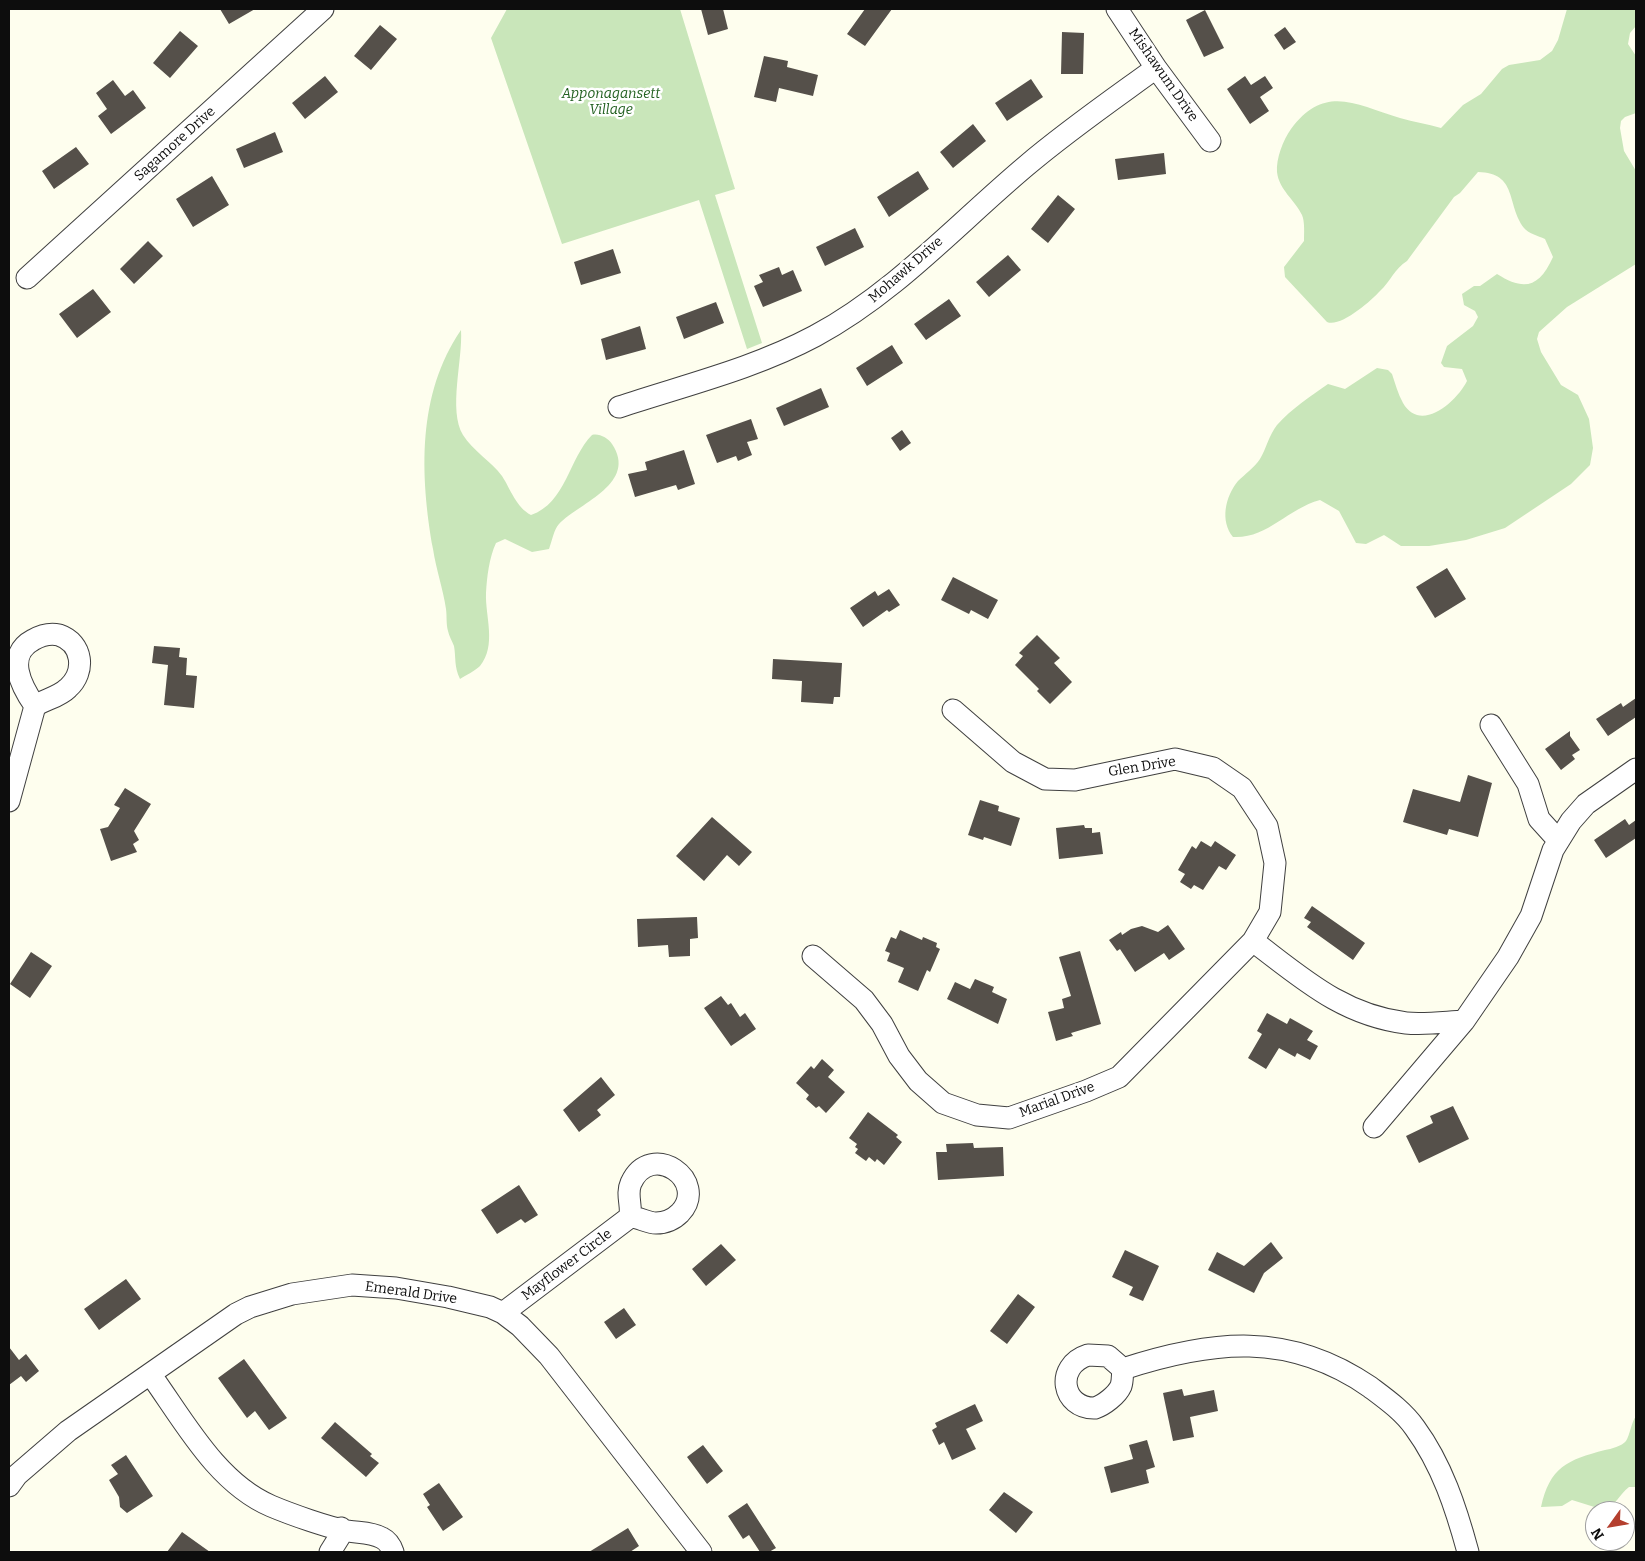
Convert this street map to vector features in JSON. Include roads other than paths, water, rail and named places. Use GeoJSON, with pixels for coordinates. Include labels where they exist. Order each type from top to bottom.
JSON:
{"type":"FeatureCollection","features":[{"type":"Feature","properties":{"kind":"street","name":"Sagamore Drive"},"geometry":{"type":"LineString","coordinates":[[27,278],[323,9]]}},
{"type":"Feature","properties":{"kind":"street","name":"Mishawum Drive"},"geometry":{"type":"LineString","coordinates":[[1117,9],[1156,68],[1210,141]]}},
{"type":"Feature","properties":{"kind":"street","name":"Mohawk Drive"},"geometry":{"type":"LineString","coordinates":[[619,407],[749,367],[815,336],[865,306],[896,282],[1058,139],[1156,68]]}},
{"type":"Feature","properties":{"kind":"street"},"geometry":{"type":"LineString","coordinates":[[9,801],[35,706]]}},
{"type":"Feature","properties":{"kind":"street","name":"Glen Drive"},"geometry":{"type":"LineString","coordinates":[[953,710],[1013,762],[1045,779],[1075,780],[1174,759],[1213,768],[1242,788],[1267,826],[1275,863],[1270,912],[1254,941]]}},
{"type":"Feature","properties":{"kind":"street"},"geometry":{"type":"LineString","coordinates":[[1492,725],[1528,784],[1539,819],[1558,840]]}},
{"type":"Feature","properties":{"kind":"street"},"geometry":{"type":"LineString","coordinates":[[1374,1128],[1464,1021],[1508,957],[1530,916],[1544,871],[1558,840],[1576,814],[1603,792],[1636,770]]}},
{"type":"Feature","properties":{"kind":"street"},"geometry":{"type":"LineString","coordinates":[[1254,941],[1327,997],[1374,1018],[1408,1024],[1464,1021]]}},
{"type":"Feature","properties":{"kind":"street","name":"Marial Drive"},"geometry":{"type":"LineString","coordinates":[[813,956],[864,1000],[882,1024],[899,1056],[918,1081],[943,1103],[977,1115],[1009,1118],[1086,1091],[1119,1077],[1254,941]]}},
{"type":"Feature","properties":{"kind":"street","name":"Mayflower Circle"},"geometry":{"type":"LineString","coordinates":[[503,1314],[630,1217]]}},
{"type":"Feature","properties":{"kind":"street","name":"Emerald Drive"},"geometry":{"type":"LineString","coordinates":[[9,1486],[17,1475],[68,1431],[151,1375],[209,1332],[250,1307],[292,1294],[332,1287],[374,1286],[433,1294],[477,1303],[503,1314],[520,1326],[549,1356],[701,1552]]}},
{"type":"Feature","properties":{"kind":"street"},"geometry":{"type":"LineString","coordinates":[[1124,1369],[1181,1351],[1224,1346],[1299,1353],[1331,1364],[1380,1395],[1399,1410],[1415,1428],[1443,1477],[1457,1512],[1468,1552]]}},
{"type":"Feature","properties":{"kind":"street"},"geometry":{"type":"LineString","coordinates":[[151,1375],[206,1451],[242,1489],[270,1506],[341,1528],[380,1536],[386,1540],[393,1552]]}},
{"type":"Feature","properties":{"kind":"street"},"geometry":{"type":"LineString","coordinates":[[330,1552],[340,1536],[341,1528]]}},
{"type":"Feature","properties":{"kind":"park label","name":"Apponagansett Village"},"geometry":{"type":"Point","coordinates":[611,102]}}]}
